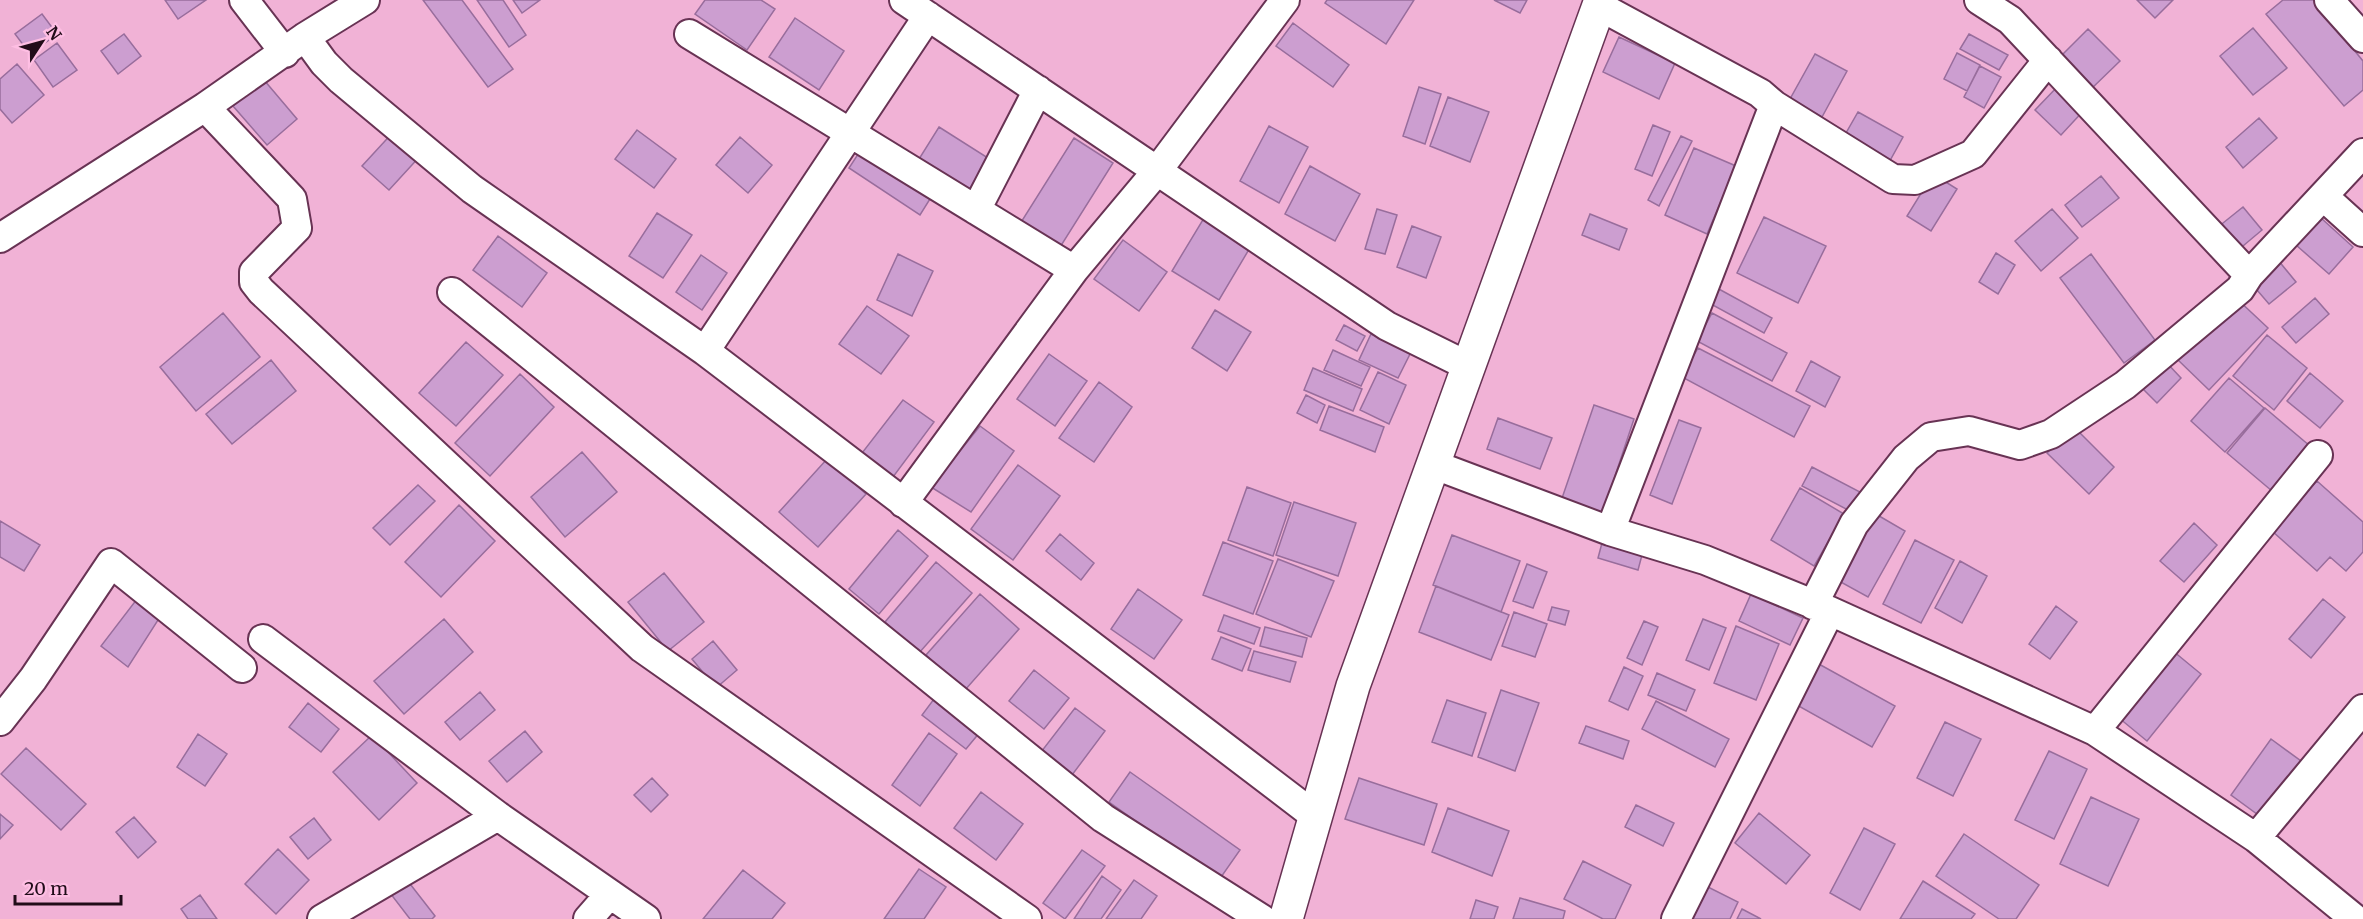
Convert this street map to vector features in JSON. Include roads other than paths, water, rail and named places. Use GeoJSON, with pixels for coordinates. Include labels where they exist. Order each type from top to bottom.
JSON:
{"type":"FeatureCollection","features":[{"type":"Feature","properties":{"kind":"street"},"geometry":{"type":"LineString","coordinates":[[244,0],[295,45],[324,63],[341,80],[472,189],[705,351],[1315,816]]}},
{"type":"Feature","properties":{"kind":"street"},"geometry":{"type":"LineString","coordinates":[[0,238],[205,107],[365,0]]}},
{"type":"Feature","properties":{"kind":"street"},"geometry":{"type":"LineString","coordinates":[[903,503],[1074,270],[1157,171],[1285,0]]}},
{"type":"Feature","properties":{"kind":"street"},"geometry":{"type":"LineString","coordinates":[[1979,0],[2010,20],[2249,275]]}},
{"type":"Feature","properties":{"kind":"street"},"geometry":{"type":"LineString","coordinates":[[2330,0],[2363,38]]}},
{"type":"Feature","properties":{"kind":"street"},"geometry":{"type":"LineString","coordinates":[[1286,919],[1353,686],[1600,3],[1760,93],[1774,105],[1893,179],[1915,180],[1973,154],[2048,60]]}},
{"type":"Feature","properties":{"kind":"street"},"geometry":{"type":"LineString","coordinates":[[705,351],[850,133],[913,5],[1387,326],[1468,366]]}},
{"type":"Feature","properties":{"kind":"street"},"geometry":{"type":"LineString","coordinates":[[689,34],[1074,270]]}},
{"type":"Feature","properties":{"kind":"street"},"geometry":{"type":"LineString","coordinates":[[976,210],[1038,90]]}},
{"type":"Feature","properties":{"kind":"street"},"geometry":{"type":"LineString","coordinates":[[1610,531],[1774,105]]}},
{"type":"Feature","properties":{"kind":"street"},"geometry":{"type":"LineString","coordinates":[[205,107],[292,199],[297,228],[254,272],[254,282],[261,291],[642,648],[1027,919]]}},
{"type":"Feature","properties":{"kind":"street"},"geometry":{"type":"LineString","coordinates":[[1676,919],[1821,608],[1854,524],[1906,458],[1931,437],[1969,431],[2020,446],[2051,434],[2125,385],[2240,289],[2249,275],[2363,153]]}},
{"type":"Feature","properties":{"kind":"street"},"geometry":{"type":"LineString","coordinates":[[2323,196],[2363,232]]}},
{"type":"Feature","properties":{"kind":"street"},"geometry":{"type":"LineString","coordinates":[[452,292],[1103,818],[1262,919]]}},
{"type":"Feature","properties":{"kind":"street"},"geometry":{"type":"LineString","coordinates":[[2095,731],[2319,455]]}},
{"type":"Feature","properties":{"kind":"street"},"geometry":{"type":"LineString","coordinates":[[1432,464],[1610,531],[1705,560],[1821,608],[2095,731],[2256,838],[2355,919]]}},
{"type":"Feature","properties":{"kind":"street"},"geometry":{"type":"LineString","coordinates":[[0,721],[33,679],[111,563],[242,668]]}},
{"type":"Feature","properties":{"kind":"street"},"geometry":{"type":"LineString","coordinates":[[263,639],[498,816],[646,919]]}},
{"type":"Feature","properties":{"kind":"street"},"geometry":{"type":"LineString","coordinates":[[2256,838],[2363,709]]}},
{"type":"Feature","properties":{"kind":"street"},"geometry":{"type":"LineString","coordinates":[[322,919],[498,816]]}},
{"type":"Feature","properties":{"kind":"street"},"geometry":{"type":"LineString","coordinates":[[588,919],[609,895]]}}]}
